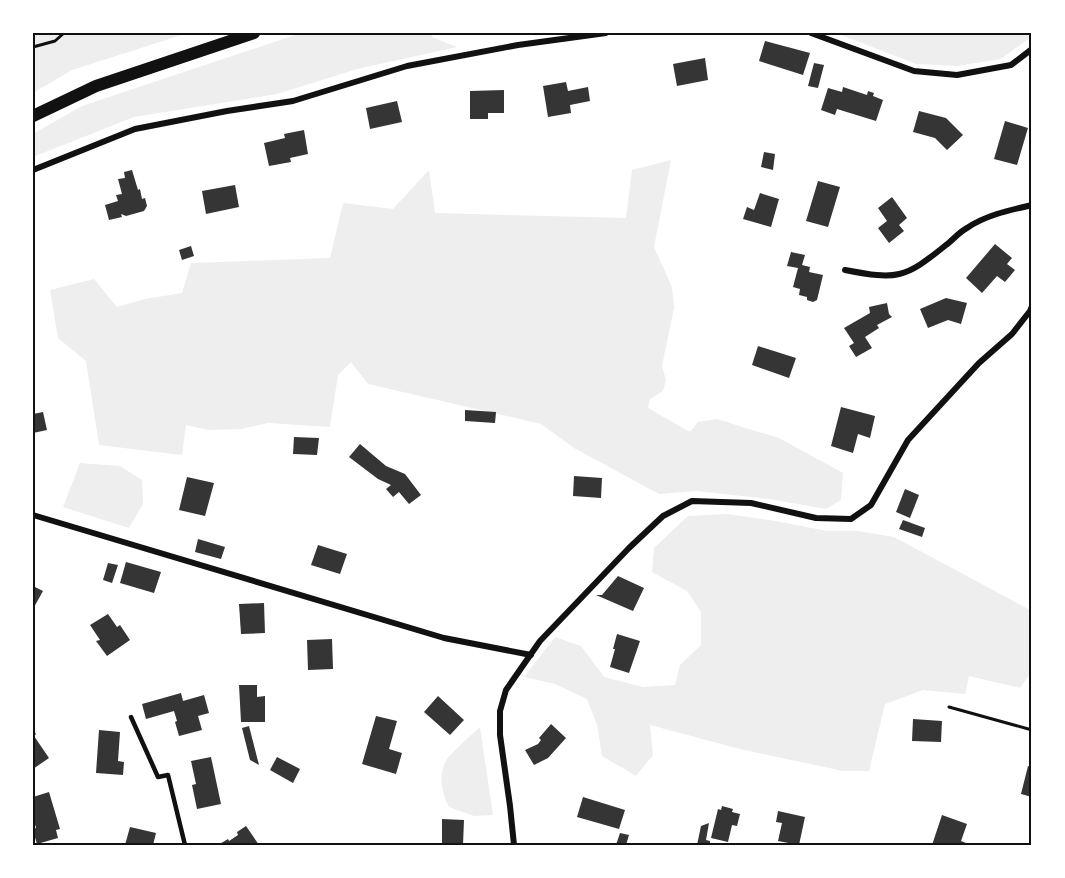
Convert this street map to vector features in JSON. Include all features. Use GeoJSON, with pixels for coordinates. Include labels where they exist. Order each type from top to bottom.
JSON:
{"type":"FeatureCollection","features":[{"type":"Feature","properties":{"kind":"main road"},"geometry":{"type":"LineString","coordinates":[[33,116],[96,86],[254,33]]}},
{"type":"Feature","properties":{"kind":"street"},"geometry":{"type":"LineString","coordinates":[[33,170],[135,129],[293,101],[407,66],[518,45],[606,33]]}},
{"type":"Feature","properties":{"kind":"street"},"geometry":{"type":"LineString","coordinates":[[811,33],[914,71],[957,75],[1011,65],[1032,49]]}},
{"type":"Feature","properties":{"kind":"street"},"geometry":{"type":"LineString","coordinates":[[844,270],[879,277],[905,273],[921,265],[967,228],[1006,211],[1032,205]]}},
{"type":"Feature","properties":{"kind":"street"},"geometry":{"type":"LineString","coordinates":[[514,845],[500,735],[500,711],[506,690],[540,641],[629,548],[663,516],[692,501],[751,503],[816,518],[851,519],[871,505],[908,440],[979,363],[1012,334],[1032,306]]}},
{"type":"Feature","properties":{"kind":"street"},"geometry":{"type":"LineString","coordinates":[[33,515],[444,638],[531,655]]}},
{"type":"Feature","properties":{"kind":"lane"},"geometry":{"type":"LineString","coordinates":[[131,717],[158,777],[168,774],[185,845]]}},
{"type":"Feature","properties":{"kind":"path"},"geometry":{"type":"LineString","coordinates":[[33,46],[55,41],[63,33]]}},
{"type":"Feature","properties":{"kind":"path"},"geometry":{"type":"LineString","coordinates":[[949,707],[1032,730]]}},
{"type":"Feature","properties":{"kind":"shaded area"},"geometry":{"type":"Polygon","coordinates":[[[33,33],[188,33],[72,70],[33,93],[33,33]]]}},
{"type":"Feature","properties":{"kind":"shaded area"},"geometry":{"type":"Polygon","coordinates":[[[301,33],[433,33],[432,37],[457,47],[357,69],[277,94],[134,117],[33,157],[33,134],[82,106],[301,33]]]}},
{"type":"Feature","properties":{"kind":"shaded area"},"geometry":{"type":"Polygon","coordinates":[[[836,33],[1032,33],[1031,37],[1001,59],[957,66],[916,64],[836,33]]]}},
{"type":"Feature","properties":{"kind":"shaded area"},"geometry":{"type":"Polygon","coordinates":[[[671,160],[654,247],[672,287],[674,308],[662,366],[666,380],[663,391],[650,399],[648,408],[690,432],[698,422],[717,419],[779,438],[843,473],[841,500],[826,509],[769,499],[697,491],[659,494],[574,448],[541,424],[368,384],[351,362],[338,375],[330,427],[268,423],[241,429],[208,430],[186,425],[182,455],[99,445],[86,361],[58,338],[50,290],[94,279],[117,307],[145,299],[182,293],[191,263],[330,258],[343,203],[393,209],[429,170],[435,213],[626,218],[632,170],[671,160]]]}},
{"type":"Feature","properties":{"kind":"shaded area"},"geometry":{"type":"Polygon","coordinates":[[[80,463],[120,466],[142,480],[143,504],[129,528],[63,507],[80,463]]]}},
{"type":"Feature","properties":{"kind":"shaded area"},"geometry":{"type":"Polygon","coordinates":[[[727,514],[827,531],[857,531],[894,537],[1032,611],[1032,671],[1020,688],[969,676],[965,694],[923,690],[885,704],[869,771],[843,771],[740,749],[650,725],[653,755],[636,776],[602,756],[597,725],[587,699],[555,684],[524,677],[555,637],[581,646],[604,677],[643,687],[675,685],[680,665],[701,645],[701,612],[687,591],[652,572],[654,548],[688,516],[727,514]]]}},
{"type":"Feature","properties":{"kind":"shaded area"},"geometry":{"type":"Polygon","coordinates":[[[480,727],[493,815],[474,816],[449,807],[444,796],[442,772],[448,758],[480,727]]]}},
{"type":"Feature","properties":{"kind":"building"},"geometry":{"type":"Polygon","coordinates":[[[765,41],[810,53],[803,75],[759,61],[765,41]]]}},
{"type":"Feature","properties":{"kind":"building"},"geometry":{"type":"Polygon","coordinates":[[[705,58],[708,80],[677,86],[673,64],[705,58]]]}},
{"type":"Feature","properties":{"kind":"building"},"geometry":{"type":"Polygon","coordinates":[[[814,63],[824,65],[818,88],[808,86],[814,63]]]}},
{"type":"Feature","properties":{"kind":"building"},"geometry":{"type":"Polygon","coordinates":[[[566,82],[568,91],[588,87],[590,101],[570,105],[571,113],[548,117],[543,86],[566,82]]]}},
{"type":"Feature","properties":{"kind":"building"},"geometry":{"type":"Polygon","coordinates":[[[843,87],[867,95],[868,91],[883,100],[876,121],[837,109],[835,115],[821,110],[828,88],[842,92],[843,87]]]}},
{"type":"Feature","properties":{"kind":"building"},"geometry":{"type":"Polygon","coordinates":[[[504,90],[504,113],[488,113],[488,119],[470,119],[470,91],[504,90]]]}},
{"type":"Feature","properties":{"kind":"building"},"geometry":{"type":"Polygon","coordinates":[[[397,101],[402,122],[370,129],[366,108],[397,101]]]}},
{"type":"Feature","properties":{"kind":"building"},"geometry":{"type":"Polygon","coordinates":[[[919,111],[946,118],[963,135],[947,150],[935,138],[913,132],[919,111]]]}},
{"type":"Feature","properties":{"kind":"building"},"geometry":{"type":"Polygon","coordinates":[[[1005,121],[1028,128],[1017,165],[994,159],[1005,121]]]}},
{"type":"Feature","properties":{"kind":"building"},"geometry":{"type":"Polygon","coordinates":[[[304,130],[308,154],[290,158],[291,162],[269,166],[264,143],[285,138],[284,134],[304,130]]]}},
{"type":"Feature","properties":{"kind":"building"},"geometry":{"type":"Polygon","coordinates":[[[764,152],[775,154],[773,170],[761,167],[764,152]]]}},
{"type":"Feature","properties":{"kind":"building"},"geometry":{"type":"Polygon","coordinates":[[[132,170],[138,190],[140,189],[142,199],[145,198],[147,206],[144,211],[126,216],[121,214],[122,217],[109,220],[105,205],[118,201],[116,195],[122,194],[118,179],[125,178],[124,172],[132,170]]]}},
{"type":"Feature","properties":{"kind":"building"},"geometry":{"type":"Polygon","coordinates":[[[818,181],[840,187],[828,227],[806,221],[818,181]]]}},
{"type":"Feature","properties":{"kind":"building"},"geometry":{"type":"Polygon","coordinates":[[[235,185],[239,207],[206,214],[202,191],[235,185]]]}},
{"type":"Feature","properties":{"kind":"building"},"geometry":{"type":"Polygon","coordinates":[[[760,193],[779,199],[771,227],[743,219],[747,207],[754,210],[760,193]]]}},
{"type":"Feature","properties":{"kind":"building"},"geometry":{"type":"Polygon","coordinates":[[[892,197],[907,218],[899,225],[904,231],[889,243],[878,228],[887,221],[878,208],[892,197]]]}},
{"type":"Feature","properties":{"kind":"building"},"geometry":{"type":"Polygon","coordinates":[[[995,244],[1012,258],[1007,264],[1015,270],[1005,282],[997,276],[982,293],[966,278],[995,244]]]}},
{"type":"Feature","properties":{"kind":"building"},"geometry":{"type":"Polygon","coordinates":[[[191,246],[194,256],[182,260],[179,250],[191,246]]]}},
{"type":"Feature","properties":{"kind":"building"},"geometry":{"type":"Polygon","coordinates":[[[791,252],[805,255],[802,265],[810,267],[809,272],[823,275],[817,300],[813,302],[799,295],[800,289],[793,287],[798,268],[787,266],[791,252]]]}},
{"type":"Feature","properties":{"kind":"building"},"geometry":{"type":"Polygon","coordinates":[[[946,298],[967,303],[961,324],[948,320],[928,328],[920,309],[946,298]]]}},
{"type":"Feature","properties":{"kind":"building"},"geometry":{"type":"Polygon","coordinates":[[[887,303],[889,314],[892,317],[877,325],[879,328],[865,337],[872,348],[856,357],[849,346],[854,343],[844,328],[870,313],[869,307],[887,303]]]}},
{"type":"Feature","properties":{"kind":"building"},"geometry":{"type":"Polygon","coordinates":[[[758,346],[796,358],[789,378],[752,365],[758,346]]]}},
{"type":"Feature","properties":{"kind":"building"},"geometry":{"type":"Polygon","coordinates":[[[841,407],[875,416],[870,438],[858,434],[853,453],[831,446],[841,407]]]}},
{"type":"Feature","properties":{"kind":"building"},"geometry":{"type":"Polygon","coordinates":[[[465,410],[496,412],[495,423],[465,421],[465,410]]]}},
{"type":"Feature","properties":{"kind":"building"},"geometry":{"type":"Polygon","coordinates":[[[43,412],[47,430],[33,433],[33,414],[43,412]]]}},
{"type":"Feature","properties":{"kind":"building"},"geometry":{"type":"Polygon","coordinates":[[[294,437],[319,438],[317,455],[293,454],[294,437]]]}},
{"type":"Feature","properties":{"kind":"building"},"geometry":{"type":"Polygon","coordinates":[[[360,444],[386,466],[405,474],[421,495],[409,504],[399,492],[393,497],[386,489],[391,485],[378,479],[349,457],[360,444]]]}},
{"type":"Feature","properties":{"kind":"building"},"geometry":{"type":"Polygon","coordinates":[[[574,476],[602,478],[601,498],[573,496],[574,476]]]}},
{"type":"Feature","properties":{"kind":"building"},"geometry":{"type":"Polygon","coordinates":[[[187,477],[214,483],[205,516],[179,510],[187,477]]]}},
{"type":"Feature","properties":{"kind":"building"},"geometry":{"type":"Polygon","coordinates":[[[905,489],[919,495],[910,518],[896,512],[905,489]]]}},
{"type":"Feature","properties":{"kind":"building"},"geometry":{"type":"Polygon","coordinates":[[[903,520],[925,528],[922,537],[899,529],[903,520]]]}},
{"type":"Feature","properties":{"kind":"building"},"geometry":{"type":"Polygon","coordinates":[[[198,539],[225,547],[221,559],[195,552],[198,539]]]}},
{"type":"Feature","properties":{"kind":"building"},"geometry":{"type":"Polygon","coordinates":[[[318,545],[347,554],[340,574],[311,565],[318,545]]]}},
{"type":"Feature","properties":{"kind":"building"},"geometry":{"type":"Polygon","coordinates":[[[126,562],[161,572],[154,593],[120,583],[126,562]]]}},
{"type":"Feature","properties":{"kind":"building"},"geometry":{"type":"Polygon","coordinates":[[[108,563],[118,565],[112,583],[103,580],[108,563]]]}},
{"type":"Feature","properties":{"kind":"building"},"geometry":{"type":"Polygon","coordinates":[[[618,576],[644,588],[633,611],[596,595],[602,595],[618,576]]]}},
{"type":"Feature","properties":{"kind":"building"},"geometry":{"type":"Polygon","coordinates":[[[33,586],[43,591],[33,609],[33,586]]]}},
{"type":"Feature","properties":{"kind":"building"},"geometry":{"type":"Polygon","coordinates":[[[264,603],[265,633],[241,634],[239,604],[264,603]]]}},
{"type":"Feature","properties":{"kind":"building"},"geometry":{"type":"Polygon","coordinates":[[[108,614],[117,627],[120,625],[130,640],[107,656],[96,641],[100,640],[90,625],[108,614]]]}},
{"type":"Feature","properties":{"kind":"building"},"geometry":{"type":"Polygon","coordinates":[[[617,634],[640,641],[629,673],[610,667],[617,634]]]}},
{"type":"Feature","properties":{"kind":"building"},"geometry":{"type":"Polygon","coordinates":[[[332,639],[333,669],[308,670],[307,640],[332,639]]]}},
{"type":"Feature","properties":{"kind":"building"},"geometry":{"type":"Polygon","coordinates":[[[239,685],[257,685],[257,697],[265,696],[265,722],[241,722],[239,685]]]}},
{"type":"Feature","properties":{"kind":"building"},"geometry":{"type":"Polygon","coordinates":[[[181,693],[183,701],[204,695],[209,713],[198,716],[202,730],[179,736],[174,711],[146,719],[142,704],[181,693]]]}},
{"type":"Feature","properties":{"kind":"building"},"geometry":{"type":"Polygon","coordinates":[[[438,696],[464,720],[450,735],[424,712],[438,696]]]}},
{"type":"Feature","properties":{"kind":"building"},"geometry":{"type":"Polygon","coordinates":[[[376,716],[397,721],[389,749],[402,753],[396,774],[362,764],[376,716]]]}},
{"type":"Feature","properties":{"kind":"building"},"geometry":{"type":"Polygon","coordinates":[[[913,719],[942,721],[941,742],[912,741],[913,719]]]}},
{"type":"Feature","properties":{"kind":"building"},"geometry":{"type":"Polygon","coordinates":[[[551,724],[566,738],[548,758],[534,765],[525,750],[538,744],[541,740],[539,738],[551,724]]]}},
{"type":"Feature","properties":{"kind":"building"},"geometry":{"type":"Polygon","coordinates":[[[249,726],[259,765],[250,760],[242,728],[249,726]]]}},
{"type":"Feature","properties":{"kind":"building"},"geometry":{"type":"Polygon","coordinates":[[[33,729],[36,734],[34,736],[49,758],[33,769],[33,729]]]}},
{"type":"Feature","properties":{"kind":"building"},"geometry":{"type":"Polygon","coordinates":[[[99,730],[120,732],[118,761],[124,762],[123,775],[96,773],[99,730]]]}},
{"type":"Feature","properties":{"kind":"building"},"geometry":{"type":"Polygon","coordinates":[[[211,757],[221,804],[197,809],[192,785],[196,784],[191,761],[211,757]]]}},
{"type":"Feature","properties":{"kind":"building"},"geometry":{"type":"Polygon","coordinates":[[[277,757],[300,769],[293,783],[270,770],[277,757]]]}},
{"type":"Feature","properties":{"kind":"building"},"geometry":{"type":"Polygon","coordinates":[[[1028,766],[1032,767],[1032,797],[1021,794],[1028,766]]]}},
{"type":"Feature","properties":{"kind":"building"},"geometry":{"type":"Polygon","coordinates":[[[49,792],[60,829],[56,830],[58,838],[37,844],[33,831],[36,828],[33,817],[33,797],[49,792]]]}},
{"type":"Feature","properties":{"kind":"building"},"geometry":{"type":"Polygon","coordinates":[[[583,797],[625,810],[619,829],[577,817],[583,797]]]}},
{"type":"Feature","properties":{"kind":"building"},"geometry":{"type":"Polygon","coordinates":[[[722,806],[740,814],[737,826],[732,825],[728,842],[711,838],[718,809],[721,810],[722,806]]]}},
{"type":"Feature","properties":{"kind":"building"},"geometry":{"type":"Polygon","coordinates":[[[778,811],[805,817],[799,845],[778,841],[782,823],[776,822],[778,811]]]}},
{"type":"Feature","properties":{"kind":"building"},"geometry":{"type":"Polygon","coordinates":[[[942,815],[967,824],[961,841],[971,845],[932,845],[942,815]]]}},
{"type":"Feature","properties":{"kind":"building"},"geometry":{"type":"Polygon","coordinates":[[[442,819],[464,820],[463,845],[442,845],[442,819]]]}},
{"type":"Feature","properties":{"kind":"building"},"geometry":{"type":"Polygon","coordinates":[[[709,823],[706,840],[710,841],[710,845],[697,845],[701,826],[709,823]]]}},
{"type":"Feature","properties":{"kind":"building"},"geometry":{"type":"Polygon","coordinates":[[[246,826],[259,845],[218,845],[238,835],[237,832],[246,826]]]}},
{"type":"Feature","properties":{"kind":"building"},"geometry":{"type":"Polygon","coordinates":[[[130,827],[156,833],[153,845],[125,845],[130,827]]]}},
{"type":"Feature","properties":{"kind":"building"},"geometry":{"type":"Polygon","coordinates":[[[620,833],[629,835],[626,845],[616,845],[620,833]]]}}]}
